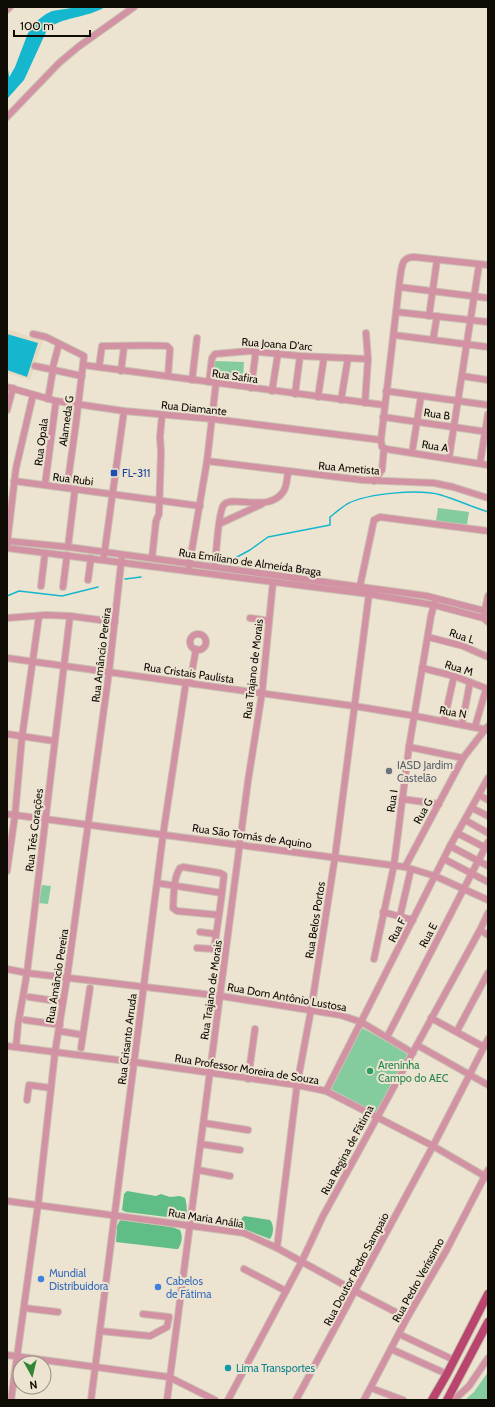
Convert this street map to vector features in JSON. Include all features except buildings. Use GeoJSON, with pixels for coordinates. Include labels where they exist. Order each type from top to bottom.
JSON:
{"type":"FeatureCollection","features":[{"type":"Feature","properties":{"kind":"main road"},"geometry":{"type":"LineString","coordinates":[[432,1400],[488,1294]]}},
{"type":"Feature","properties":{"kind":"main road"},"geometry":{"type":"LineString","coordinates":[[447,1400],[488,1322]]}},
{"type":"Feature","properties":{"kind":"street"},"geometry":{"type":"LineString","coordinates":[[7,10],[10,7]]}},
{"type":"Feature","properties":{"kind":"street"},"geometry":{"type":"LineString","coordinates":[[7,117],[59,63],[78,47],[134,7]]}},
{"type":"Feature","properties":{"kind":"street"},"geometry":{"type":"LineString","coordinates":[[374,481],[382,470],[384,405],[399,287],[406,259],[414,257],[488,265]]}},
{"type":"Feature","properties":{"kind":"street"},"geometry":{"type":"LineString","coordinates":[[429,316],[437,260]]}},
{"type":"Feature","properties":{"kind":"street"},"geometry":{"type":"LineString","coordinates":[[449,458],[479,265]]}},
{"type":"Feature","properties":{"kind":"street"},"geometry":{"type":"LineString","coordinates":[[399,287],[488,298]]}},
{"type":"Feature","properties":{"kind":"street"},"geometry":{"type":"LineString","coordinates":[[397,312],[488,322]]}},
{"type":"Feature","properties":{"kind":"street"},"geometry":{"type":"LineString","coordinates":[[433,340],[437,316]]}},
{"type":"Feature","properties":{"kind":"street"},"geometry":{"type":"LineString","coordinates":[[365,403],[368,359],[366,333]]}},
{"type":"Feature","properties":{"kind":"street"},"geometry":{"type":"LineString","coordinates":[[33,334],[46,337],[59,344],[48,400]]}},
{"type":"Feature","properties":{"kind":"street"},"geometry":{"type":"LineString","coordinates":[[394,335],[488,347]]}},
{"type":"Feature","properties":{"kind":"street"},"geometry":{"type":"LineString","coordinates":[[192,380],[197,338]]}},
{"type":"Feature","properties":{"kind":"street","name":"Alameda G"},"geometry":{"type":"LineString","coordinates":[[59,344],[84,356],[67,488]]}},
{"type":"Feature","properties":{"kind":"street"},"geometry":{"type":"LineString","coordinates":[[99,368],[102,346],[167,346],[170,349],[168,376]]}},
{"type":"Feature","properties":{"kind":"street"},"geometry":{"type":"LineString","coordinates":[[121,371],[124,347]]}},
{"type":"Feature","properties":{"kind":"street"},"geometry":{"type":"LineString","coordinates":[[251,388],[256,351]]}},
{"type":"Feature","properties":{"kind":"street","name":"Rua Joana D'arc"},"geometry":{"type":"LineString","coordinates":[[209,382],[212,358],[215,354],[256,351],[300,356],[368,359]]}},
{"type":"Feature","properties":{"kind":"street"},"geometry":{"type":"LineString","coordinates":[[272,391],[278,353]]}},
{"type":"Feature","properties":{"kind":"street"},"geometry":{"type":"LineString","coordinates":[[295,394],[300,356]]}},
{"type":"Feature","properties":{"kind":"street"},"geometry":{"type":"LineString","coordinates":[[318,397],[324,357]]}},
{"type":"Feature","properties":{"kind":"street"},"geometry":{"type":"LineString","coordinates":[[341,400],[348,358]]}},
{"type":"Feature","properties":{"kind":"street","name":"Rua Safira"},"geometry":{"type":"LineString","coordinates":[[83,365],[384,405]]}},
{"type":"Feature","properties":{"kind":"street"},"geometry":{"type":"LineString","coordinates":[[35,366],[82,376]]}},
{"type":"Feature","properties":{"kind":"street"},"geometry":{"type":"LineString","coordinates":[[462,376],[488,380]]}},
{"type":"Feature","properties":{"kind":"street"},"geometry":{"type":"LineString","coordinates":[[189,570],[213,420],[216,383]]}},
{"type":"Feature","properties":{"kind":"street"},"geometry":{"type":"LineString","coordinates":[[7,410],[10,388]]}},
{"type":"Feature","properties":{"kind":"street","name":"Rua Diamante"},"geometry":{"type":"LineString","coordinates":[[10,388],[48,400],[124,411],[213,420],[382,444]]}},
{"type":"Feature","properties":{"kind":"street"},"geometry":{"type":"LineString","coordinates":[[386,391],[488,406]]}},
{"type":"Feature","properties":{"kind":"street"},"geometry":{"type":"LineString","coordinates":[[7,542],[10,500],[33,395]]}},
{"type":"Feature","properties":{"kind":"street"},"geometry":{"type":"LineString","coordinates":[[412,453],[421,396]]}},
{"type":"Feature","properties":{"kind":"street","name":"Rua Opala"},"geometry":{"type":"LineString","coordinates":[[45,485],[56,401]]}},
{"type":"Feature","properties":{"kind":"street"},"geometry":{"type":"LineString","coordinates":[[103,560],[124,411]]}},
{"type":"Feature","properties":{"kind":"street"},"geometry":{"type":"LineString","coordinates":[[480,463],[487,431],[488,414]]}},
{"type":"Feature","properties":{"kind":"street"},"geometry":{"type":"LineString","coordinates":[[152,558],[160,501],[160,437],[162,415]]}},
{"type":"Feature","properties":{"kind":"street","name":"Rua B"},"geometry":{"type":"LineString","coordinates":[[383,417],[487,431]]}},
{"type":"Feature","properties":{"kind":"street","name":"Rua A"},"geometry":{"type":"LineString","coordinates":[[382,444],[412,453],[488,465]]}},
{"type":"Feature","properties":{"kind":"street","name":"Rua Ametista"},"geometry":{"type":"LineString","coordinates":[[207,461],[288,472],[374,481],[434,483],[453,487],[488,498]]}},
{"type":"Feature","properties":{"kind":"street"},"geometry":{"type":"LineString","coordinates":[[219,524],[278,498],[283,492],[288,472]]}},
{"type":"Feature","properties":{"kind":"street","name":"Rua Rubi"},"geometry":{"type":"LineString","coordinates":[[14,481],[200,506]]}},
{"type":"Feature","properties":{"kind":"street"},"geometry":{"type":"LineString","coordinates":[[68,547],[75,489]]}},
{"type":"Feature","properties":{"kind":"street"},"geometry":{"type":"LineString","coordinates":[[215,567],[222,508],[226,503],[231,501],[262,504]]}},
{"type":"Feature","properties":{"kind":"street"},"geometry":{"type":"LineString","coordinates":[[362,586],[374,520],[377,518],[380,517],[488,531]]}},
{"type":"Feature","properties":{"kind":"street","name":"Rua Emíliano de Almeida Braga"},"geometry":{"type":"LineString","coordinates":[[7,542],[68,547],[362,586],[436,598],[486,616]]}},
{"type":"Feature","properties":{"kind":"street","name":"Rua Emíliano de Almeida Braga"},"geometry":{"type":"LineString","coordinates":[[7,548],[369,594],[434,605],[486,616]]}},
{"type":"Feature","properties":{"kind":"street"},"geometry":{"type":"LineString","coordinates":[[41,586],[45,553]]}},
{"type":"Feature","properties":{"kind":"street"},"geometry":{"type":"LineString","coordinates":[[64,587],[67,555]]}},
{"type":"Feature","properties":{"kind":"street","name":"Rua Amâncio Pereira"},"geometry":{"type":"LineString","coordinates":[[17,1355],[38,1205],[55,1052],[67,978],[109,672],[120,562],[122,555]]}},
{"type":"Feature","properties":{"kind":"street"},"geometry":{"type":"LineString","coordinates":[[88,580],[91,558]]}},
{"type":"Feature","properties":{"kind":"street"},"geometry":{"type":"LineString","coordinates":[[362,586],[365,579]]}},
{"type":"Feature","properties":{"kind":"street","name":"Rua Trajano de Morais"},"geometry":{"type":"LineString","coordinates":[[167,1400],[202,1144],[248,781],[262,693],[273,582]]}},
{"type":"Feature","properties":{"kind":"street","name":"Rua Belos Portos"},"geometry":{"type":"LineString","coordinates":[[277,1248],[297,1085],[312,1010],[335,857],[369,594]]}},
{"type":"Feature","properties":{"kind":"street"},"geometry":{"type":"LineString","coordinates":[[486,616],[488,596]]}},
{"type":"Feature","properties":{"kind":"street","name":"Rua I"},"geometry":{"type":"LineString","coordinates":[[374,959],[394,865],[409,746],[422,668],[436,598]]}},
{"type":"Feature","properties":{"kind":"street"},"geometry":{"type":"LineString","coordinates":[[7,871],[15,815],[22,737],[39,616]]}},
{"type":"Feature","properties":{"kind":"street"},"geometry":{"type":"LineString","coordinates":[[7,618],[70,616],[115,622]]}},
{"type":"Feature","properties":{"kind":"street","name":"Rua Três Corações"},"geometry":{"type":"LineString","coordinates":[[16,1047],[18,1025],[27,973],[70,616]]}},
{"type":"Feature","properties":{"kind":"street"},"geometry":{"type":"LineString","coordinates":[[250,618],[269,621]]}},
{"type":"Feature","properties":{"kind":"street","name":"Rua L"},"geometry":{"type":"LineString","coordinates":[[428,637],[463,646],[488,657]]}},
{"type":"Feature","properties":{"kind":"street","name":"Rua Crisanto Arruda"},"geometry":{"type":"LineString","coordinates":[[91,1400],[163,834],[188,682],[196,649]]}},
{"type":"Feature","properties":{"kind":"street","name":"Rua Cristais Paulista"},"geometry":{"type":"LineString","coordinates":[[7,658],[188,682],[415,716]]}},
{"type":"Feature","properties":{"kind":"street","name":"Rua M"},"geometry":{"type":"LineString","coordinates":[[422,668],[454,676],[487,689]]}},
{"type":"Feature","properties":{"kind":"street"},"geometry":{"type":"LineString","coordinates":[[444,721],[454,676]]}},
{"type":"Feature","properties":{"kind":"street"},"geometry":{"type":"LineString","coordinates":[[462,724],[470,682]]}},
{"type":"Feature","properties":{"kind":"street"},"geometry":{"type":"LineString","coordinates":[[475,727],[487,689]]}},
{"type":"Feature","properties":{"kind":"street","name":"Rua N"},"geometry":{"type":"LineString","coordinates":[[415,716],[487,728]]}},
{"type":"Feature","properties":{"kind":"street","name":"Rua G"},"geometry":{"type":"LineString","coordinates":[[400,916],[408,868],[438,804],[463,758],[487,728]]}},
{"type":"Feature","properties":{"kind":"street"},"geometry":{"type":"LineString","coordinates":[[7,734],[54,741]]}},
{"type":"Feature","properties":{"kind":"street"},"geometry":{"type":"LineString","coordinates":[[409,746],[463,758]]}},
{"type":"Feature","properties":{"kind":"street","name":"Rua F"},"geometry":{"type":"LineString","coordinates":[[326,1091],[450,846],[487,781]]}},
{"type":"Feature","properties":{"kind":"street"},"geometry":{"type":"LineString","coordinates":[[479,795],[488,800]]}},
{"type":"Feature","properties":{"kind":"street"},"geometry":{"type":"LineString","coordinates":[[402,799],[438,804]]}},
{"type":"Feature","properties":{"kind":"street"},"geometry":{"type":"LineString","coordinates":[[472,808],[488,816]]}},
{"type":"Feature","properties":{"kind":"street","name":"Rua São Tomás de Aquino"},"geometry":{"type":"LineString","coordinates":[[7,814],[394,865],[435,876],[488,900]]}},
{"type":"Feature","properties":{"kind":"street"},"geometry":{"type":"LineString","coordinates":[[465,820],[488,833]]}},
{"type":"Feature","properties":{"kind":"street"},"geometry":{"type":"LineString","coordinates":[[457,833],[487,846]]}},
{"type":"Feature","properties":{"kind":"street"},"geometry":{"type":"LineString","coordinates":[[450,846],[488,866]]}},
{"type":"Feature","properties":{"kind":"street","name":"Rua E"},"geometry":{"type":"LineString","coordinates":[[387,1037],[463,888],[487,846]]}},
{"type":"Feature","properties":{"kind":"street"},"geometry":{"type":"LineString","coordinates":[[444,859],[488,882]]}},
{"type":"Feature","properties":{"kind":"street"},"geometry":{"type":"LineString","coordinates":[[197,948],[214,949],[219,915],[222,893],[224,874],[191,868],[180,868],[177,872],[173,908],[177,911],[219,915]]}},
{"type":"Feature","properties":{"kind":"street"},"geometry":{"type":"LineString","coordinates":[[157,883],[222,893]]}},
{"type":"Feature","properties":{"kind":"street"},"geometry":{"type":"LineString","coordinates":[[383,912],[413,920]]}},
{"type":"Feature","properties":{"kind":"street","name":"Rua Regina de Fátima"},"geometry":{"type":"LineString","coordinates":[[228,1400],[302,1261],[323,1216],[488,913]]}},
{"type":"Feature","properties":{"kind":"street"},"geometry":{"type":"LineString","coordinates":[[480,930],[488,935]]}},
{"type":"Feature","properties":{"kind":"street"},"geometry":{"type":"LineString","coordinates":[[200,932],[216,934]]}},
{"type":"Feature","properties":{"kind":"street","name":"Rua Dom Antônio Lustosa"},"geometry":{"type":"LineString","coordinates":[[7,969],[27,973],[221,996],[348,1017],[361,1022],[413,1053]]}},
{"type":"Feature","properties":{"kind":"street"},"geometry":{"type":"LineString","coordinates":[[457,1031],[488,973]]}},
{"type":"Feature","properties":{"kind":"street"},"geometry":{"type":"LineString","coordinates":[[81,1048],[90,988]]}},
{"type":"Feature","properties":{"kind":"street"},"geometry":{"type":"LineString","coordinates":[[29,997],[63,1002]]}},
{"type":"Feature","properties":{"kind":"street"},"geometry":{"type":"LineString","coordinates":[[431,1018],[484,1047]]}},
{"type":"Feature","properties":{"kind":"street"},"geometry":{"type":"LineString","coordinates":[[25,1020],[83,1035]]}},
{"type":"Feature","properties":{"kind":"street"},"geometry":{"type":"LineString","coordinates":[[248,1079],[255,1029]]}},
{"type":"Feature","properties":{"kind":"street","name":"Rua Doutor Pedro Sampaio"},"geometry":{"type":"LineString","coordinates":[[296,1400],[433,1146],[488,1039]]}},
{"type":"Feature","properties":{"kind":"street"},"geometry":{"type":"LineString","coordinates":[[417,1045],[488,1085]]}},
{"type":"Feature","properties":{"kind":"street","name":"Rua Professor Moreira de Souza"},"geometry":{"type":"LineString","coordinates":[[7,1046],[134,1062],[210,1074],[297,1085],[326,1091],[433,1146],[486,1177]]}},
{"type":"Feature","properties":{"kind":"street"},"geometry":{"type":"LineString","coordinates":[[27,1100],[29,1085],[51,1088]]}},
{"type":"Feature","properties":{"kind":"street"},"geometry":{"type":"LineString","coordinates":[[204,1123],[248,1130]]}},
{"type":"Feature","properties":{"kind":"street"},"geometry":{"type":"LineString","coordinates":[[202,1144],[240,1150]]}},
{"type":"Feature","properties":{"kind":"street"},"geometry":{"type":"LineString","coordinates":[[198,1170],[230,1176]]}},
{"type":"Feature","properties":{"kind":"street","name":"Rua Pedro Veríssimo"},"geometry":{"type":"LineString","coordinates":[[364,1400],[407,1318],[446,1251],[486,1177],[488,1170]]}},
{"type":"Feature","properties":{"kind":"street","name":"Rua Maria Anália"},"geometry":{"type":"LineString","coordinates":[[7,1201],[244,1233],[302,1261],[407,1318]]}},
{"type":"Feature","properties":{"kind":"street"},"geometry":{"type":"LineString","coordinates":[[244,1269],[286,1291]]}},
{"type":"Feature","properties":{"kind":"street"},"geometry":{"type":"LineString","coordinates":[[24,1308],[58,1312]]}},
{"type":"Feature","properties":{"kind":"street"},"geometry":{"type":"LineString","coordinates":[[100,1330],[150,1336],[168,1326],[169,1317],[143,1314]]}},
{"type":"Feature","properties":{"kind":"street"},"geometry":{"type":"LineString","coordinates":[[399,1334],[454,1360]]}},
{"type":"Feature","properties":{"kind":"street"},"geometry":{"type":"LineString","coordinates":[[391,1349],[447,1374]]}},
{"type":"Feature","properties":{"kind":"street"},"geometry":{"type":"LineString","coordinates":[[454,1400],[469,1386],[488,1358]]}},
{"type":"Feature","properties":{"kind":"street"},"geometry":{"type":"LineString","coordinates":[[52,1361],[169,1377],[215,1400]]}},
{"type":"Feature","properties":{"kind":"street"},"geometry":{"type":"LineString","coordinates":[[371,1388],[403,1400]]}},
{"type":"Feature","properties":{"kind":"shaded area"},"geometry":{"type":"Polygon","coordinates":[[[7,329],[43,341],[30,380],[7,373],[7,329]]]}},
{"type":"Feature","properties":{"kind":"shaded area"},"geometry":{"type":"Polygon","coordinates":[[[7,739],[18,740],[20,742],[12,808],[10,809],[7,809],[7,739]]]}},
{"type":"Feature","properties":{"kind":"green space"},"geometry":{"type":"Polygon","coordinates":[[[214,361],[244,362],[243,379],[213,377],[214,361]]]}},
{"type":"Feature","properties":{"kind":"green space"},"geometry":{"type":"Polygon","coordinates":[[[438,508],[469,512],[467,525],[436,521],[438,508]]]}},
{"type":"Feature","properties":{"kind":"green space"},"geometry":{"type":"Polygon","coordinates":[[[42,885],[51,886],[48,904],[39,903],[42,885]]]}},
{"type":"Feature","properties":{"kind":"green space","name":"Areninha Campo do AEC"},"geometry":{"type":"Polygon","coordinates":[[[362,1028],[409,1053],[376,1113],[331,1089],[362,1028]]]}},
{"type":"Feature","properties":{"kind":"green space"},"geometry":{"type":"Polygon","coordinates":[[[127,1191],[156,1196],[161,1194],[170,1197],[180,1196],[185,1198],[187,1210],[184,1221],[167,1217],[126,1212],[122,1210],[124,1194],[127,1191]]]}},
{"type":"Feature","properties":{"kind":"green space"},"geometry":{"type":"Polygon","coordinates":[[[244,1216],[270,1220],[273,1229],[270,1239],[239,1227],[244,1216]]]}},
{"type":"Feature","properties":{"kind":"green space"},"geometry":{"type":"Polygon","coordinates":[[[120,1220],[172,1227],[180,1230],[182,1240],[178,1249],[116,1242],[117,1226],[120,1220]]]}},
{"type":"Feature","properties":{"kind":"green space"},"geometry":{"type":"Polygon","coordinates":[[[488,1372],[488,1400],[465,1400],[474,1392],[488,1372]]]}},
{"type":"Feature","properties":{"kind":"water"},"geometry":{"type":"Polygon","coordinates":[[[78,7],[105,7],[98,11],[59,22],[47,30],[24,80],[7,99],[7,81],[15,67],[28,33],[38,20],[52,11],[78,7]]]}},
{"type":"Feature","properties":{"kind":"water"},"geometry":{"type":"Polygon","coordinates":[[[7,334],[38,343],[27,377],[7,370],[7,334]]]}},
{"type":"Feature","properties":{"kind":"waterway"},"geometry":{"type":"LineString","coordinates":[[7,68],[9,80]]}},
{"type":"Feature","properties":{"kind":"waterway"},"geometry":{"type":"LineString","coordinates":[[224,564],[250,550],[268,537],[330,525],[330,517],[343,507],[356,500],[367,497],[407,492],[432,493],[488,512]]}},
{"type":"Feature","properties":{"kind":"waterway"},"geometry":{"type":"LineString","coordinates":[[125,579],[141,577]]}},
{"type":"Feature","properties":{"kind":"waterway"},"geometry":{"type":"LineString","coordinates":[[7,596],[19,591],[62,596],[98,587]]}},
{"type":"Feature","properties":{"kind":"place","name":"FL-311"},"geometry":{"type":"Point","coordinates":[114,473]}},
{"type":"Feature","properties":{"kind":"place","name":"IASD Jardim Castelão"},"geometry":{"type":"Point","coordinates":[389,771]}},
{"type":"Feature","properties":{"kind":"place","name":"Areninha Campo do AEC"},"geometry":{"type":"Point","coordinates":[370,1071]}},
{"type":"Feature","properties":{"kind":"place","name":"Mundial Distribuidora"},"geometry":{"type":"Point","coordinates":[41,1279]}},
{"type":"Feature","properties":{"kind":"place","name":"Cabelos de Fátima"},"geometry":{"type":"Point","coordinates":[158,1287]}},
{"type":"Feature","properties":{"kind":"place","name":"Lima Transportes"},"geometry":{"type":"Point","coordinates":[228,1368]}}]}
